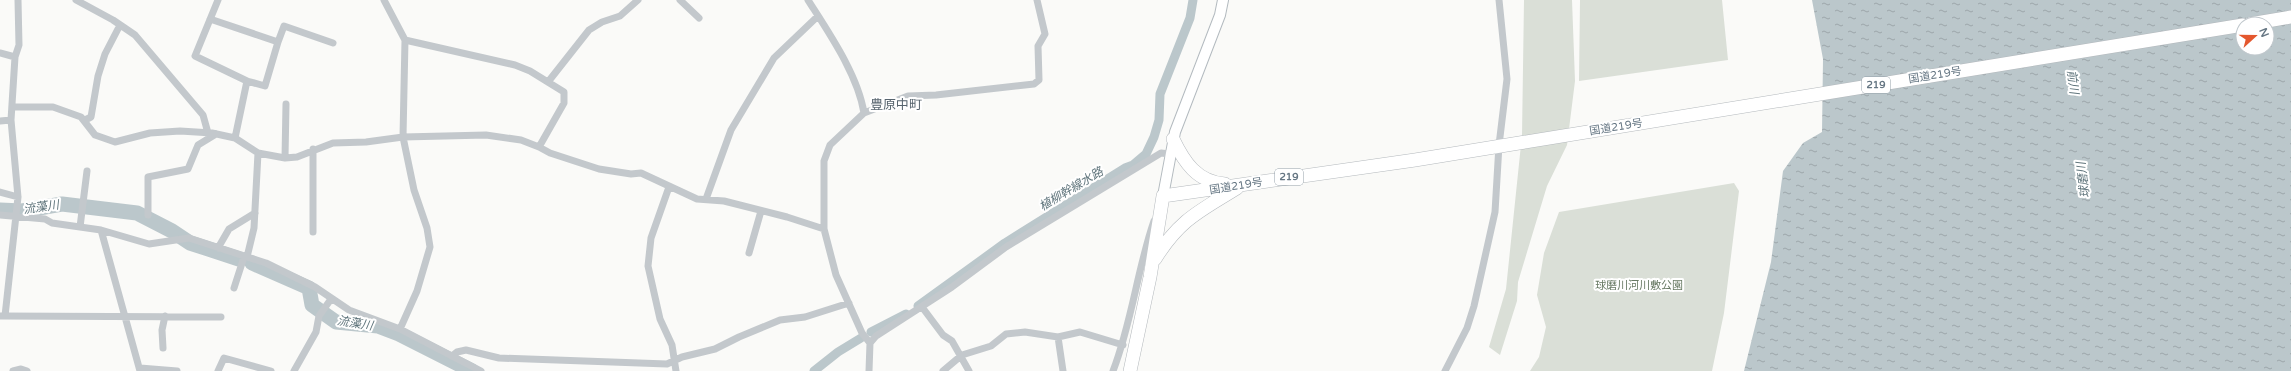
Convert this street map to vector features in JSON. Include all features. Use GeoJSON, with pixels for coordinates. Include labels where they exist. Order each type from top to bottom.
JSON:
{"type":"FeatureCollection","features":[{"type":"Feature","properties":{"kind":"highway"},"geometry":{"type":"LineString","coordinates":[[2275,20],[2291,17]]}},
{"type":"Feature","properties":{"kind":"highway","name":"国道219号"},"geometry":{"type":"LineString","coordinates":[[1163,196],[1416,160],[2235,26]]}},
{"type":"Feature","properties":{"kind":"highway"},"geometry":{"type":"LineString","coordinates":[[1173,139],[1183,158],[1194,172],[1209,181],[1240,186]]}},
{"type":"Feature","properties":{"kind":"highway"},"geometry":{"type":"LineString","coordinates":[[1152,264],[1166,241],[1195,213],[1240,186]]}},
{"type":"Feature","properties":{"kind":"highway"},"geometry":{"type":"LineString","coordinates":[[1130,371],[1152,264],[1163,196]]}},
{"type":"Feature","properties":{"kind":"street"},"geometry":{"type":"LineString","coordinates":[[18,0],[19,45],[15,57],[11,120],[14,171],[18,197],[2,316],[126,315],[221,317]]}},
{"type":"Feature","properties":{"kind":"street"},"geometry":{"type":"LineString","coordinates":[[76,0],[135,35],[203,115],[208,133]]}},
{"type":"Feature","properties":{"kind":"street"},"geometry":{"type":"LineString","coordinates":[[218,0],[195,56],[247,81],[265,86],[284,26],[333,43]]}},
{"type":"Feature","properties":{"kind":"street"},"geometry":{"type":"LineString","coordinates":[[384,0],[405,40],[403,137],[414,190],[427,228],[430,247],[418,291],[400,329]]}},
{"type":"Feature","properties":{"kind":"street"},"geometry":{"type":"LineString","coordinates":[[548,82],[589,30],[602,22],[620,16],[638,0]]}},
{"type":"Feature","properties":{"kind":"street"},"geometry":{"type":"LineString","coordinates":[[680,0],[699,18]]}},
{"type":"Feature","properties":{"kind":"street"},"geometry":{"type":"LineString","coordinates":[[808,0],[857,88],[864,113]]}},
{"type":"Feature","properties":{"kind":"street"},"geometry":{"type":"LineString","coordinates":[[870,343],[862,333],[836,275],[824,229],[825,155],[830,144],[864,113],[908,96],[936,95],[1034,84],[1039,80],[1038,46],[1045,34],[1037,0]]}},
{"type":"Feature","properties":{"kind":"street"},"geometry":{"type":"LineString","coordinates":[[1113,371],[1123,345],[1148,239],[1163,196],[1173,139],[1220,15],[1223,0]]}},
{"type":"Feature","properties":{"kind":"street"},"geometry":{"type":"LineString","coordinates":[[1445,371],[1467,328],[1481,278],[1495,212],[1504,145],[1507,79],[1499,0]]}},
{"type":"Feature","properties":{"kind":"street"},"geometry":{"type":"LineString","coordinates":[[706,199],[731,130],[774,58],[782,48],[818,16]]}},
{"type":"Feature","properties":{"kind":"street"},"geometry":{"type":"LineString","coordinates":[[210,19],[278,42]]}},
{"type":"Feature","properties":{"kind":"street"},"geometry":{"type":"LineString","coordinates":[[85,120],[91,117],[98,76],[104,54],[120,25]]}},
{"type":"Feature","properties":{"kind":"street"},"geometry":{"type":"LineString","coordinates":[[405,40],[515,65],[530,70],[564,92],[565,98],[539,147]]}},
{"type":"Feature","properties":{"kind":"street"},"geometry":{"type":"LineString","coordinates":[[0,53],[15,57]]}},
{"type":"Feature","properties":{"kind":"street"},"geometry":{"type":"LineString","coordinates":[[234,138],[247,81]]}},
{"type":"Feature","properties":{"kind":"street"},"geometry":{"type":"LineString","coordinates":[[285,158],[286,104]]}},
{"type":"Feature","properties":{"kind":"street"},"geometry":{"type":"LineString","coordinates":[[13,107],[53,107],[81,116],[95,135],[115,142],[150,133],[180,131],[208,133],[234,138],[258,153],[285,158],[297,157],[313,149],[333,143],[366,142],[403,137],[486,135],[521,140],[550,153],[599,169],[631,174],[637,172],[642,173],[697,199],[724,201],[824,229]]}},
{"type":"Feature","properties":{"kind":"street"},"geometry":{"type":"LineString","coordinates":[[0,121],[11,120]]}},
{"type":"Feature","properties":{"kind":"street"},"geometry":{"type":"LineString","coordinates":[[148,215],[148,177],[188,169],[198,145],[216,134]]}},
{"type":"Feature","properties":{"kind":"street"},"geometry":{"type":"LineString","coordinates":[[313,149],[313,232]]}},
{"type":"Feature","properties":{"kind":"street"},"geometry":{"type":"LineString","coordinates":[[234,288],[246,257],[254,228],[258,153]]}},
{"type":"Feature","properties":{"kind":"street"},"geometry":{"type":"LineString","coordinates":[[869,371],[870,343],[876,336],[922,307],[1006,247],[1044,222],[1161,153],[1170,154]]}},
{"type":"Feature","properties":{"kind":"street"},"geometry":{"type":"LineString","coordinates":[[80,227],[87,171]]}},
{"type":"Feature","properties":{"kind":"street"},"geometry":{"type":"LineString","coordinates":[[669,187],[650,238],[648,266],[660,319],[672,345],[676,371]]}},
{"type":"Feature","properties":{"kind":"street"},"geometry":{"type":"LineString","coordinates":[[0,192],[18,197]]}},
{"type":"Feature","properties":{"kind":"street"},"geometry":{"type":"LineString","coordinates":[[749,253],[761,211]]}},
{"type":"Feature","properties":{"kind":"street"},"geometry":{"type":"LineString","coordinates":[[0,215],[16,213],[45,219],[52,222],[101,230],[149,244],[183,239],[246,257],[281,270],[315,287],[331,299],[368,319],[400,329],[426,344],[481,371]]}},
{"type":"Feature","properties":{"kind":"street"},"geometry":{"type":"LineString","coordinates":[[218,248],[229,229],[255,213]]}},
{"type":"Feature","properties":{"kind":"street"},"geometry":{"type":"LineString","coordinates":[[101,230],[140,369],[177,371]]}},
{"type":"Feature","properties":{"kind":"street"},"geometry":{"type":"LineString","coordinates":[[294,371],[316,332],[321,314],[331,299]]}},
{"type":"Feature","properties":{"kind":"street"},"geometry":{"type":"LineString","coordinates":[[452,356],[457,352],[466,350],[499,358],[668,364],[675,360],[716,349],[739,337],[780,320],[805,316],[849,303]]}},
{"type":"Feature","properties":{"kind":"street"},"geometry":{"type":"LineString","coordinates":[[922,307],[934,326],[943,335],[952,340],[962,355],[969,371]]}},
{"type":"Feature","properties":{"kind":"street"},"geometry":{"type":"LineString","coordinates":[[163,348],[162,330],[165,316]]}},
{"type":"Feature","properties":{"kind":"street"},"geometry":{"type":"LineString","coordinates":[[943,371],[962,355],[991,346],[1006,334],[1025,332],[1058,337],[1080,332],[1123,345]]}},
{"type":"Feature","properties":{"kind":"street"},"geometry":{"type":"LineString","coordinates":[[1058,337],[1063,371]]}},
{"type":"Feature","properties":{"kind":"street"},"geometry":{"type":"LineString","coordinates":[[218,371],[224,358],[271,371]]}},
{"type":"Feature","properties":{"kind":"street"},"geometry":{"type":"LineString","coordinates":[[13,371],[21,369],[27,371]]}},
{"type":"Feature","properties":{"kind":"green space"},"geometry":{"type":"Polygon","coordinates":[[[1524,0],[1572,0],[1575,81],[1567,145],[1547,186],[1518,282],[1517,301],[1500,355],[1489,347],[1506,289],[1522,135],[1524,0]]]}},
{"type":"Feature","properties":{"kind":"green space"},"geometry":{"type":"Polygon","coordinates":[[[1580,0],[1722,0],[1728,60],[1579,81],[1580,0]]]}},
{"type":"Feature","properties":{"kind":"green space","name":"球磨川河川敷公園"},"geometry":{"type":"Polygon","coordinates":[[[1734,183],[1739,191],[1724,313],[1712,371],[1530,371],[1539,357],[1546,327],[1537,295],[1544,253],[1559,212],[1734,183]]]}},
{"type":"Feature","properties":{"kind":"water"},"geometry":{"type":"Polygon","coordinates":[[[1812,0],[2291,0],[2291,371],[1744,371],[1771,262],[1783,171],[1803,143],[1822,132],[1823,59],[1812,0]]]}},
{"type":"Feature","properties":{"kind":"waterway","name":"植柳幹線水路"},"geometry":{"type":"LineString","coordinates":[[918,306],[1005,243],[1125,168],[1133,165],[1146,154],[1154,137],[1159,120],[1160,94],[1190,18],[1193,0]]}},
{"type":"Feature","properties":{"kind":"waterway","name":"流藻川"},"geometry":{"type":"LineString","coordinates":[[0,210],[22,211],[62,204],[137,213],[172,231],[190,243],[239,259]]}},
{"type":"Feature","properties":{"kind":"waterway","name":"流藻川"},"geometry":{"type":"LineString","coordinates":[[252,263],[309,288],[312,305],[336,322],[378,326],[399,334],[472,371]]}},
{"type":"Feature","properties":{"kind":"waterway","name":"植柳幹線水路"},"geometry":{"type":"LineString","coordinates":[[871,332],[906,314]]}},
{"type":"Feature","properties":{"kind":"waterway","name":"植柳幹線水路"},"geometry":{"type":"LineString","coordinates":[[814,371],[838,352],[861,338]]}},
{"type":"Feature","properties":{"kind":"district","name":"豊原中町"},"geometry":{"type":"Point","coordinates":[896,105]}},
{"type":"Feature","properties":{"kind":"water label","name":"前川"},"geometry":{"type":"Point","coordinates":[2073,82]}},
{"type":"Feature","properties":{"kind":"water label","name":"球磨川"},"geometry":{"type":"Point","coordinates":[2083,180]}}]}
